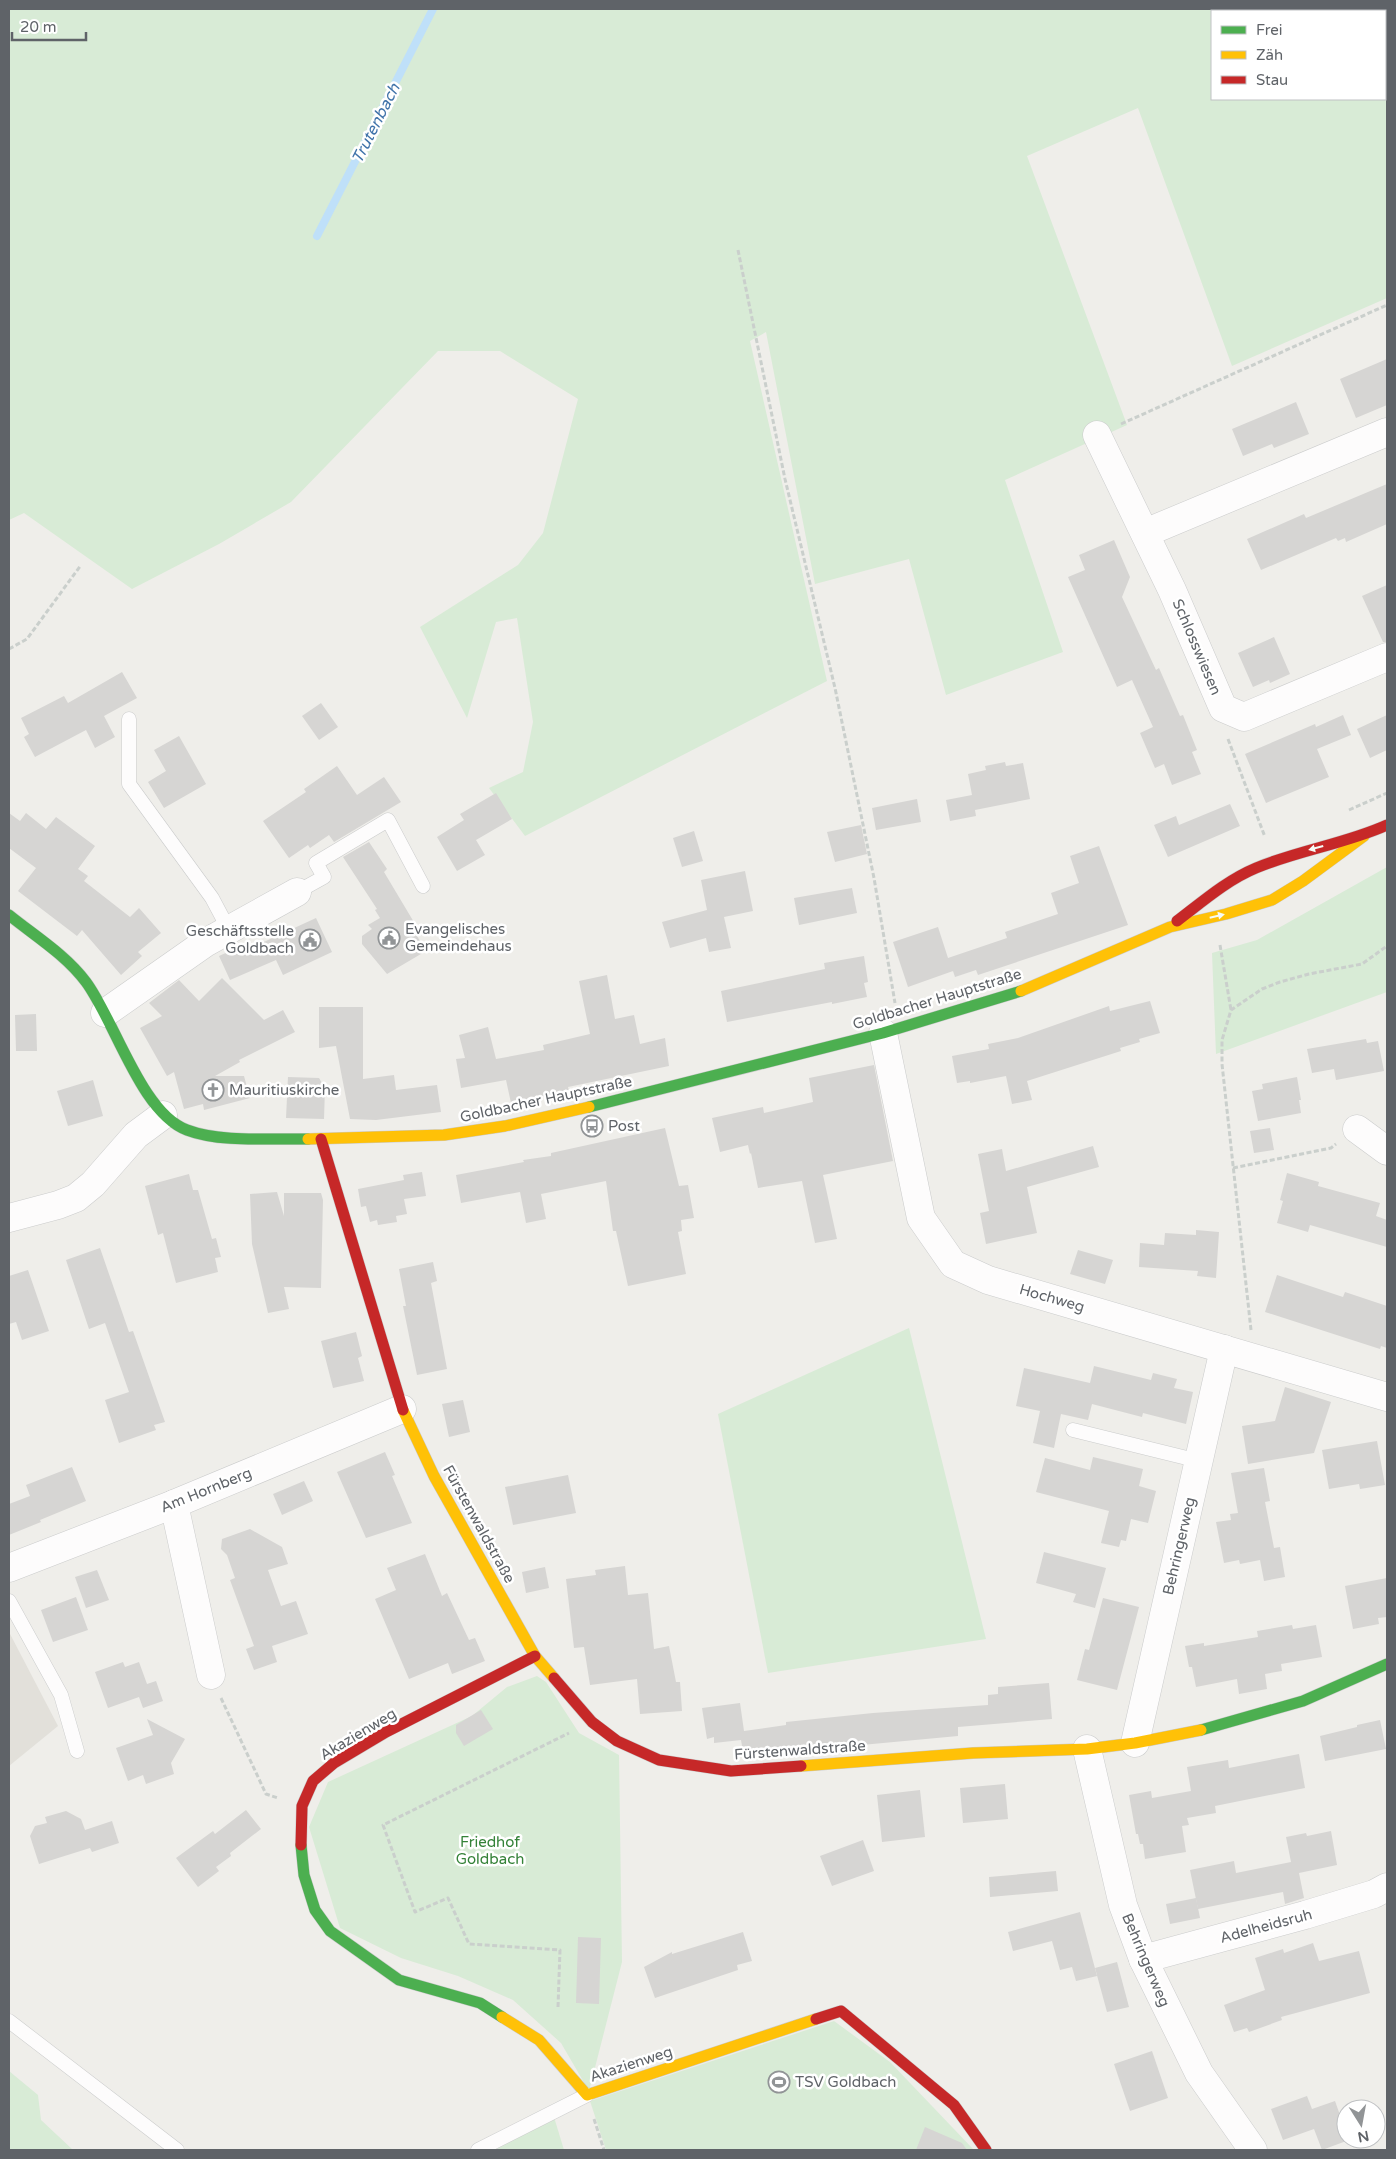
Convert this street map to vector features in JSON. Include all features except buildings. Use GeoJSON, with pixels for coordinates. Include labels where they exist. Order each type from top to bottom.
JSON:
{"type":"FeatureCollection","features":[{"type":"Feature","properties":{"kind":"street"},"geometry":{"type":"LineString","coordinates":[[1145,533],[1387,432]]}},
{"type":"Feature","properties":{"kind":"street","name":"Schlosswiesen"},"geometry":{"type":"LineString","coordinates":[[1097,435],[1172,590],[1223,708],[1244,717],[1387,657]]}},
{"type":"Feature","properties":{"kind":"street","name":"Goldbacher Hauptstraße"},"geometry":{"type":"LineString","coordinates":[[9,915],[65,959],[86,982],[148,1095],[163,1115],[186,1130],[217,1137],[321,1139],[444,1136],[506,1126],[891,1031],[1019,992],[1170,927],[1226,914],[1272,900],[1304,881],[1364,836],[1387,825]]}},
{"type":"Feature","properties":{"kind":"street","name":"Goldbacher Hauptstraße"},"geometry":{"type":"LineString","coordinates":[[1170,927],[1212,894],[1255,868],[1313,848],[1364,836]]}},
{"type":"Feature","properties":{"kind":"street"},"geometry":{"type":"LineString","coordinates":[[105,1014],[205,942],[297,892]]}},
{"type":"Feature","properties":{"kind":"street","name":"Hochweg"},"geometry":{"type":"LineString","coordinates":[[891,1031],[920,1218],[953,1264],[988,1280],[1387,1397]]}},
{"type":"Feature","properties":{"kind":"street"},"geometry":{"type":"LineString","coordinates":[[9,1218],[58,1206],[76,1198],[93,1184],[136,1135],[163,1115]]}},
{"type":"Feature","properties":{"kind":"street"},"geometry":{"type":"LineString","coordinates":[[1357,1130],[1387,1151]]}},
{"type":"Feature","properties":{"kind":"street","name":"Fürstenwaldstraße"},"geometry":{"type":"LineString","coordinates":[[321,1139],[402,1409],[434,1476],[536,1656],[592,1722],[616,1741],[659,1760],[731,1771],[974,1753],[1087,1749],[1135,1743],[1220,1726],[1302,1701],[1387,1664]]}},
{"type":"Feature","properties":{"kind":"street","name":"Behringerweg"},"geometry":{"type":"LineString","coordinates":[[1135,1743],[1224,1349]]}},
{"type":"Feature","properties":{"kind":"street","name":"Am Hornberg"},"geometry":{"type":"LineString","coordinates":[[9,1568],[174,1504],[402,1409]]}},
{"type":"Feature","properties":{"kind":"street"},"geometry":{"type":"LineString","coordinates":[[174,1504],[211,1675]]}},
{"type":"Feature","properties":{"kind":"street","name":"Akazienweg"},"geometry":{"type":"LineString","coordinates":[[536,1656],[386,1732],[334,1763],[313,1781],[302,1806],[301,1849],[304,1875],[315,1910],[330,1931],[399,1980],[480,2002],[539,2040],[587,2094],[841,2011],[954,2105],[986,2150]]}},
{"type":"Feature","properties":{"kind":"street","name":"Behringerweg"},"geometry":{"type":"LineString","coordinates":[[1087,1749],[1123,1905],[1143,1959],[1199,2073],[1253,2150]]}},
{"type":"Feature","properties":{"kind":"street","name":"Adelheidsruh"},"geometry":{"type":"LineString","coordinates":[[1143,1959],[1305,1916],[1374,1894],[1387,1887]]}},
{"type":"Feature","properties":{"kind":"lane"},"geometry":{"type":"LineString","coordinates":[[129,719],[129,784],[212,898],[229,930]]}},
{"type":"Feature","properties":{"kind":"lane"},"geometry":{"type":"LineString","coordinates":[[297,892],[324,877],[316,863],[388,820],[423,886]]}},
{"type":"Feature","properties":{"kind":"lane"},"geometry":{"type":"LineString","coordinates":[[1073,1430],[1199,1461]]}},
{"type":"Feature","properties":{"kind":"lane"},"geometry":{"type":"LineString","coordinates":[[9,1601],[61,1694],[77,1750]]}},
{"type":"Feature","properties":{"kind":"lane"},"geometry":{"type":"LineString","coordinates":[[9,2021],[177,2150]]}},
{"type":"Feature","properties":{"kind":"lane"},"geometry":{"type":"LineString","coordinates":[[478,2150],[587,2094]]}},
{"type":"Feature","properties":{"kind":"path"},"geometry":{"type":"LineString","coordinates":[[738,250],[785,479],[835,688],[874,878],[891,1031]]}},
{"type":"Feature","properties":{"kind":"path"},"geometry":{"type":"LineString","coordinates":[[1097,435],[1387,305]]}},
{"type":"Feature","properties":{"kind":"path"},"geometry":{"type":"LineString","coordinates":[[9,649],[28,639],[81,565]]}},
{"type":"Feature","properties":{"kind":"path"},"geometry":{"type":"LineString","coordinates":[[1223,708],[1221,721],[1267,844]]}},
{"type":"Feature","properties":{"kind":"path"},"geometry":{"type":"LineString","coordinates":[[1220,945],[1231,1010],[1222,1040],[1222,1064],[1254,1358]]}},
{"type":"Feature","properties":{"kind":"path"},"geometry":{"type":"LineString","coordinates":[[1231,1010],[1262,989],[1309,974],[1362,964],[1387,946]]}},
{"type":"Feature","properties":{"kind":"path"},"geometry":{"type":"LineString","coordinates":[[1233,1168],[1331,1148],[1357,1130]]}},
{"type":"Feature","properties":{"kind":"path"},"geometry":{"type":"LineString","coordinates":[[211,1675],[266,1794],[302,1806]]}},
{"type":"Feature","properties":{"kind":"path"},"geometry":{"type":"LineString","coordinates":[[558,2007],[560,1950],[469,1944],[448,1898],[415,1912],[383,1825],[592,1722]]}},
{"type":"Feature","properties":{"kind":"path"},"geometry":{"type":"LineString","coordinates":[[587,2094],[604,2150]]}},
{"type":"Feature","properties":{"kind":"shaded area"},"geometry":{"type":"Polygon","coordinates":[[[9,1632],[58,1726],[9,1766],[9,1632]]]}},
{"type":"Feature","properties":{"kind":"green space"},"geometry":{"type":"Polygon","coordinates":[[[9,9],[1387,9],[1387,298],[1232,366],[1138,108],[1027,156],[1127,425],[1005,480],[1063,652],[946,695],[909,559],[815,584],[766,332],[750,341],[827,681],[525,836],[489,788],[523,772],[533,722],[517,618],[496,622],[467,718],[420,627],[518,565],[543,533],[578,399],[500,351],[438,351],[291,502],[219,544],[132,589],[24,513],[9,520],[9,9]]]}},
{"type":"Feature","properties":{"kind":"green space"},"geometry":{"type":"Polygon","coordinates":[[[1387,867],[1387,992],[1216,1054],[1212,953],[1257,940],[1387,867]]]}},
{"type":"Feature","properties":{"kind":"green space"},"geometry":{"type":"Polygon","coordinates":[[[909,1328],[986,1639],[768,1673],[718,1414],[909,1328]]]}},
{"type":"Feature","properties":{"kind":"green space","name":"Friedhof Goldbach"},"geometry":{"type":"Polygon","coordinates":[[[537,1676],[546,1682],[579,1733],[619,1755],[622,1962],[589,2091],[561,2043],[513,2000],[458,1976],[401,1958],[340,1928],[309,1827],[328,1782],[472,1716],[507,1687],[537,1676]]]}},
{"type":"Feature","properties":{"kind":"green space","name":"TSV Goldbach"},"geometry":{"type":"Polygon","coordinates":[[[834,2021],[890,2062],[974,2150],[606,2150],[590,2101],[834,2021]]]}},
{"type":"Feature","properties":{"kind":"green space"},"geometry":{"type":"Polygon","coordinates":[[[9,2071],[38,2095],[41,2120],[73,2150],[9,2150],[9,2071]]]}},
{"type":"Feature","properties":{"kind":"green space"},"geometry":{"type":"Polygon","coordinates":[[[554,2117],[564,2150],[495,2150],[554,2117]]]}},
{"type":"Feature","properties":{"kind":"waterway","name":"Trutenbach"},"geometry":{"type":"LineString","coordinates":[[317,236],[433,9]]}},
{"type":"Feature","properties":{"kind":"traffic: fast"},"geometry":{"type":"LineString","coordinates":[[9,915],[60,954],[86,982],[97,999],[142,1086],[156,1105],[171,1120],[187,1130],[215,1137],[308,1139]]}},
{"type":"Feature","properties":{"kind":"traffic: fast"},"geometry":{"type":"LineString","coordinates":[[589,1107],[883,1033],[1021,991]]}},
{"type":"Feature","properties":{"kind":"traffic: fast"},"geometry":{"type":"LineString","coordinates":[[1201,1730],[1303,1701],[1387,1664]]}},
{"type":"Feature","properties":{"kind":"traffic: fast"},"geometry":{"type":"LineString","coordinates":[[301,1845],[304,1875],[315,1910],[330,1931],[399,1980],[480,2003],[502,2017]]}},
{"type":"Feature","properties":{"kind":"traffic: slow"},"geometry":{"type":"LineString","coordinates":[[1021,991],[1170,927],[1226,914],[1272,900],[1303,881],[1364,836]]}},
{"type":"Feature","properties":{"kind":"traffic: slow"},"geometry":{"type":"LineString","coordinates":[[308,1139],[444,1135],[505,1126],[589,1107]]}},
{"type":"Feature","properties":{"kind":"traffic: slow"},"geometry":{"type":"LineString","coordinates":[[403,1410],[434,1476],[535,1656],[554,1678]]}},
{"type":"Feature","properties":{"kind":"traffic: slow"},"geometry":{"type":"LineString","coordinates":[[801,1766],[973,1753],[1087,1749],[1135,1743],[1201,1730]]}},
{"type":"Feature","properties":{"kind":"traffic: slow"},"geometry":{"type":"LineString","coordinates":[[502,2017],[539,2040],[587,2095],[816,2019]]}},
{"type":"Feature","properties":{"kind":"traffic: jam"},"geometry":{"type":"LineString","coordinates":[[1177,921],[1205,899],[1245,873],[1289,856],[1371,832],[1387,825]]}},
{"type":"Feature","properties":{"kind":"traffic: jam"},"geometry":{"type":"LineString","coordinates":[[321,1139],[403,1410]]}},
{"type":"Feature","properties":{"kind":"traffic: jam"},"geometry":{"type":"LineString","coordinates":[[301,1845],[302,1806],[313,1781],[334,1763],[386,1732],[535,1656]]}},
{"type":"Feature","properties":{"kind":"traffic: jam"},"geometry":{"type":"LineString","coordinates":[[554,1678],[592,1722],[617,1741],[659,1760],[731,1771],[801,1766]]}},
{"type":"Feature","properties":{"kind":"traffic: jam"},"geometry":{"type":"LineString","coordinates":[[816,2019],[841,2011],[954,2105],[986,2150]]}},
{"type":"Feature","properties":{"kind":"place","name":"Evangelisches Gemeindehaus"},"geometry":{"type":"Point","coordinates":[389,938]}},
{"type":"Feature","properties":{"kind":"place","name":"Geschäftsstelle Goldbach"},"geometry":{"type":"Point","coordinates":[310,940]}},
{"type":"Feature","properties":{"kind":"place","name":"Mauritiuskirche"},"geometry":{"type":"Point","coordinates":[213,1090]}},
{"type":"Feature","properties":{"kind":"place","name":"Post"},"geometry":{"type":"Point","coordinates":[592,1126]}},
{"type":"Feature","properties":{"kind":"place","name":"TSV Goldbach"},"geometry":{"type":"Point","coordinates":[779,2082]}}]}
